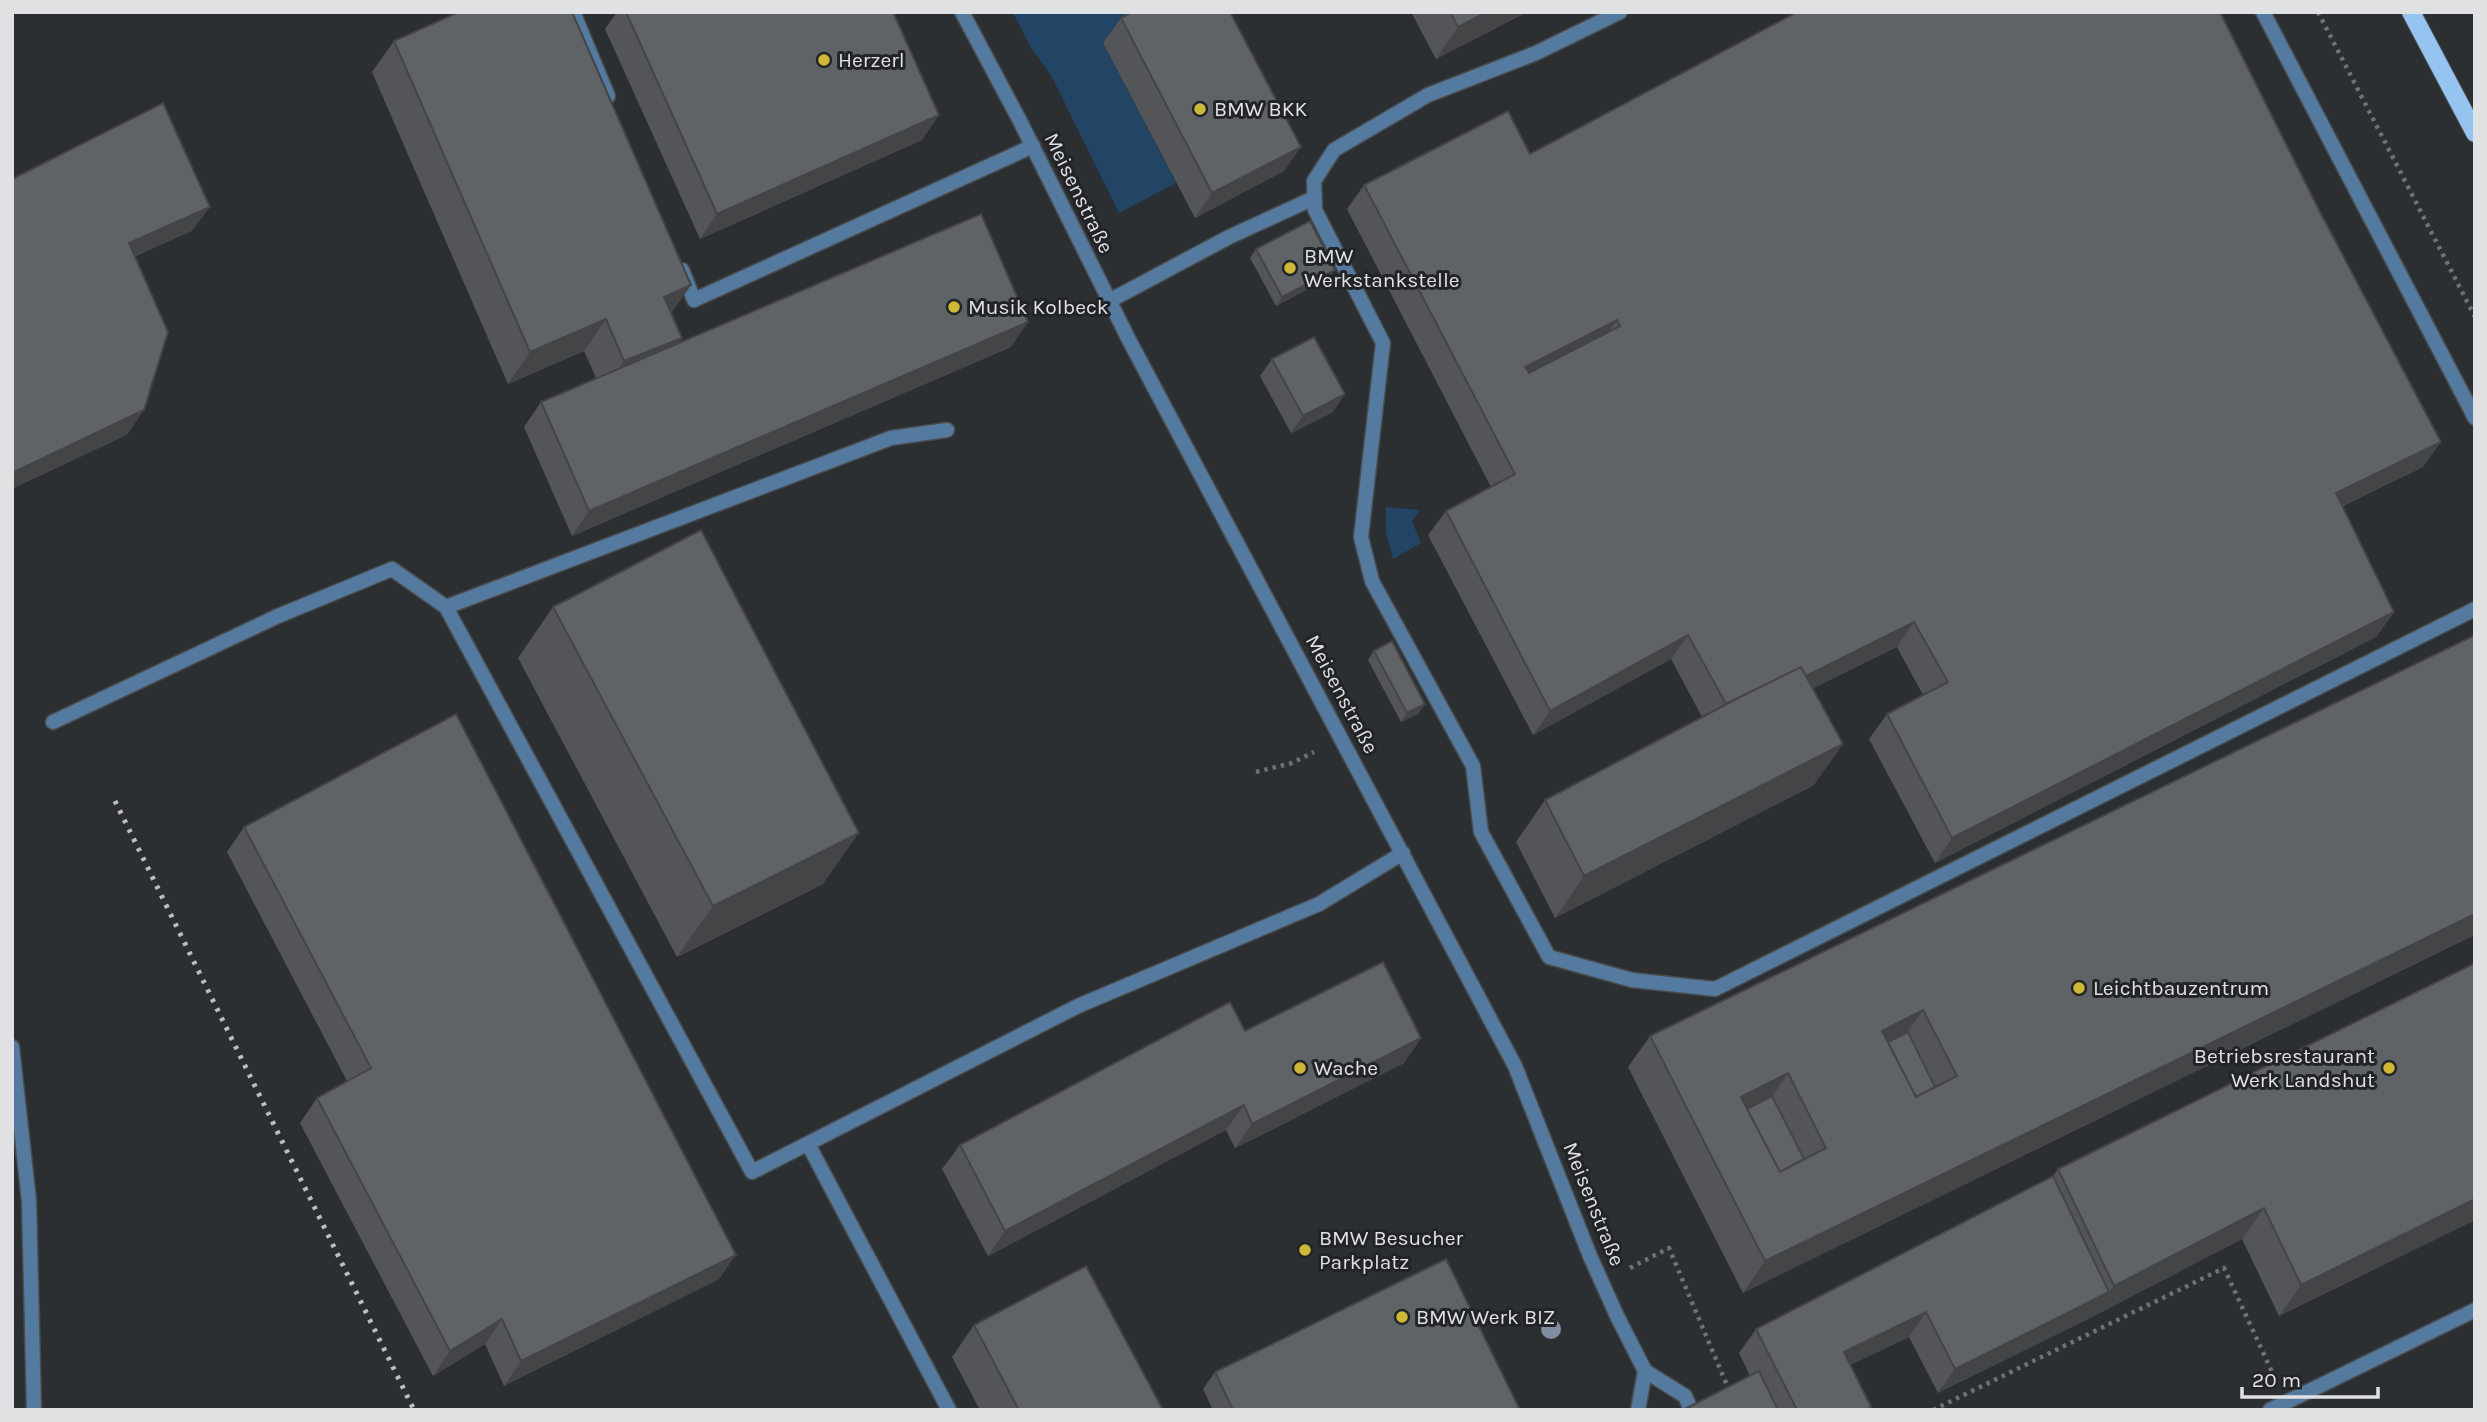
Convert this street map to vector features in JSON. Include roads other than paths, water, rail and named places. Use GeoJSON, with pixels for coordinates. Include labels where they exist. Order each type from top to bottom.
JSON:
{"type":"FeatureCollection","features":[{"type":"Feature","properties":{"kind":"main road"},"geometry":{"type":"LineString","coordinates":[[2411,12],[2475,132]]}},
{"type":"Feature","properties":{"kind":"street"},"geometry":{"type":"LineString","coordinates":[[573,12],[615,112]]}},
{"type":"Feature","properties":{"kind":"street","name":"Meisenstraße"},"geometry":{"type":"LineString","coordinates":[[962,12],[1033,146],[1109,300],[1515,1066],[1602,1282],[1645,1371]]}},
{"type":"Feature","properties":{"kind":"street"},"geometry":{"type":"LineString","coordinates":[[1620,12],[1536,53],[1428,95],[1334,150],[1314,181],[1315,210],[1383,343],[1361,537],[1373,581],[1473,766],[1481,832],[1549,957],[1632,980],[1715,989],[2475,609]]}},
{"type":"Feature","properties":{"kind":"street"},"geometry":{"type":"LineString","coordinates":[[2263,12],[2475,418]]}},
{"type":"Feature","properties":{"kind":"street"},"geometry":{"type":"LineString","coordinates":[[679,262],[694,300],[1033,146]]}},
{"type":"Feature","properties":{"kind":"street"},"geometry":{"type":"LineString","coordinates":[[1109,300],[1229,237],[1314,198]]}},
{"type":"Feature","properties":{"kind":"street"},"geometry":{"type":"LineString","coordinates":[[446,607],[891,438],[947,430]]}},
{"type":"Feature","properties":{"kind":"street"},"geometry":{"type":"LineString","coordinates":[[53,722],[278,616],[392,569],[446,607],[752,1172],[1078,1006],[1319,904],[1403,853]]}},
{"type":"Feature","properties":{"kind":"street"},"geometry":{"type":"LineString","coordinates":[[12,1047],[29,1201],[34,1410]]}},
{"type":"Feature","properties":{"kind":"street"},"geometry":{"type":"LineString","coordinates":[[808,1144],[949,1410]]}},
{"type":"Feature","properties":{"kind":"street"},"geometry":{"type":"LineString","coordinates":[[2270,1410],[2475,1310]]}},
{"type":"Feature","properties":{"kind":"street"},"geometry":{"type":"LineString","coordinates":[[1638,1410],[1645,1371],[1685,1396],[1691,1410]]}},
{"type":"Feature","properties":{"kind":"railway"},"geometry":{"type":"LineString","coordinates":[[115,801],[414,1410]]}},
{"type":"Feature","properties":{"kind":"place","name":"Herzerl"},"geometry":{"type":"Point","coordinates":[824,60]}},
{"type":"Feature","properties":{"kind":"place","name":"BMW BKK"},"geometry":{"type":"Point","coordinates":[1200,109]}},
{"type":"Feature","properties":{"kind":"place","name":"BMW Werkstankstelle"},"geometry":{"type":"Point","coordinates":[1290,268]}},
{"type":"Feature","properties":{"kind":"place","name":"Musik Kolbeck"},"geometry":{"type":"Point","coordinates":[954,307]}},
{"type":"Feature","properties":{"kind":"place","name":"Leichtbauzentrum"},"geometry":{"type":"Point","coordinates":[2079,988]}},
{"type":"Feature","properties":{"kind":"place","name":"Wache"},"geometry":{"type":"Point","coordinates":[1300,1068]}},
{"type":"Feature","properties":{"kind":"place","name":"Betriebsrestaurant Werk Landshut"},"geometry":{"type":"Point","coordinates":[2389,1068]}},
{"type":"Feature","properties":{"kind":"place","name":"BMW Besucher Parkplatz"},"geometry":{"type":"Point","coordinates":[1305,1250]}},
{"type":"Feature","properties":{"kind":"place","name":"BMW Werk BIZ"},"geometry":{"type":"Point","coordinates":[1402,1317]}}]}
